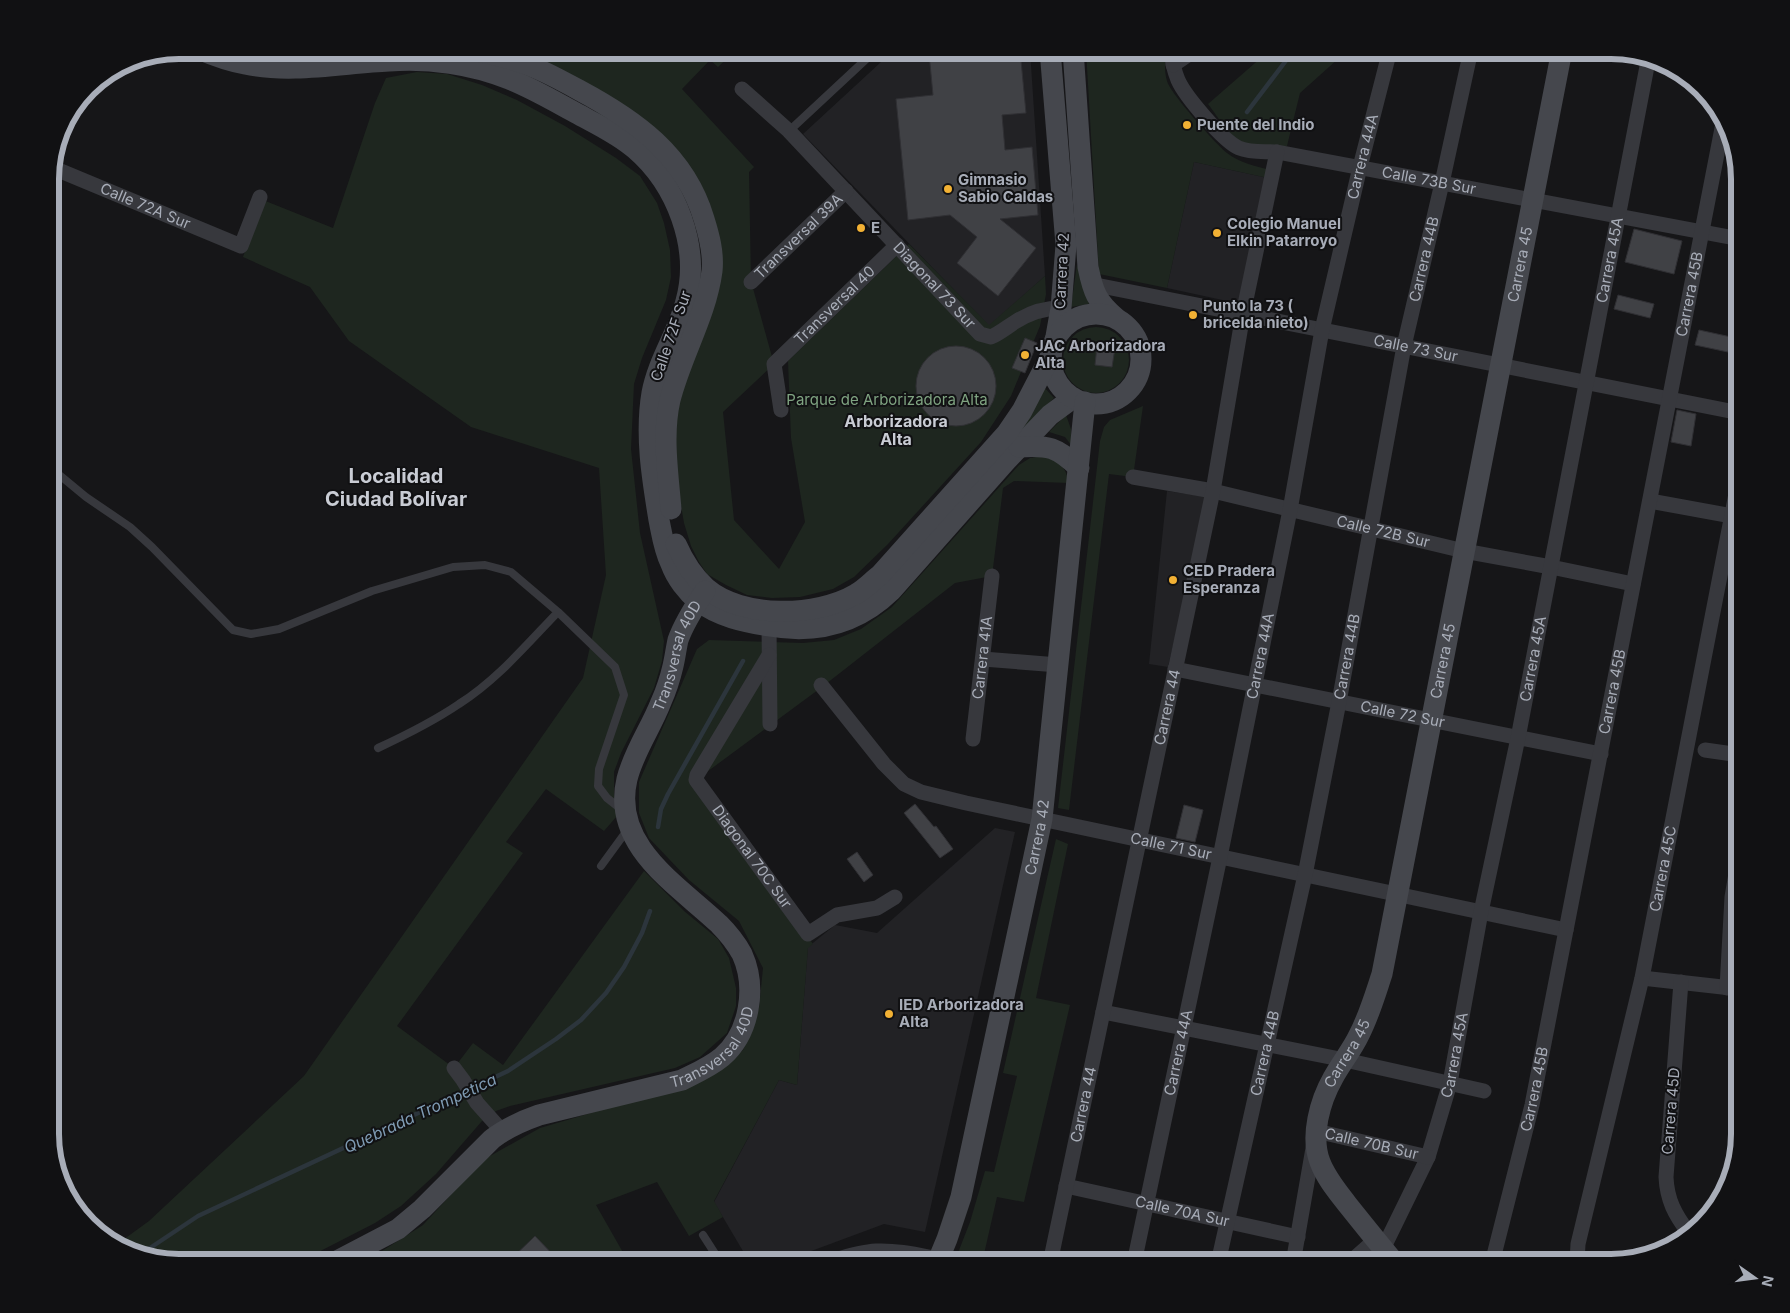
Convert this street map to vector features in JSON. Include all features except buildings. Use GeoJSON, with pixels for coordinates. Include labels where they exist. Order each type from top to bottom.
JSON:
{"type":"FeatureCollection","features":[{"type":"Feature","properties":{"kind":"street","name":"Calle 72F Sur"},"geometry":{"type":"LineString","coordinates":[[230,59],[267,67],[334,66],[390,60],[424,60],[486,71],[508,78],[534,90],[614,134],[633,147],[650,163],[666,185],[678,209],[684,226],[690,264],[686,301],[662,359],[652,392],[649,426],[653,480],[664,547],[678,578],[702,595],[718,612],[737,620],[787,629],[824,626],[858,616],[876,605],[1055,410],[1079,400]]}},
{"type":"Feature","properties":{"kind":"street","name":"Calle 72F Sur"},"geometry":{"type":"LineString","coordinates":[[512,59],[537,68],[610,107],[658,143],[681,170],[693,190],[708,232],[712,252],[709,288],[680,366],[670,402],[666,448],[676,544],[692,572],[702,595]]}},
{"type":"Feature","properties":{"kind":"street","name":"Carrera 42"},"geometry":{"type":"LineString","coordinates":[[1051,59],[1066,245],[1061,308],[1053,349]]}},
{"type":"Feature","properties":{"kind":"street","name":"Carrera 42"},"geometry":{"type":"LineString","coordinates":[[1074,59],[1086,251],[1091,284],[1098,301],[1116,318]]}},
{"type":"Feature","properties":{"kind":"street","name":"Calle 73B Sur"},"geometry":{"type":"LineString","coordinates":[[1173,59],[1178,81],[1185,91],[1229,142],[1248,151],[1276,152],[1360,167],[1731,237]]}},
{"type":"Feature","properties":{"kind":"street"},"geometry":{"type":"LineString","coordinates":[[1173,65],[1182,59]]}},
{"type":"Feature","properties":{"kind":"street","name":"Carrera 44A"},"geometry":{"type":"LineString","coordinates":[[1136,1254],[1220,857],[1290,510],[1322,330],[1388,59]]}},
{"type":"Feature","properties":{"kind":"street","name":"Carrera 44B"},"geometry":{"type":"LineString","coordinates":[[1220,1254],[1305,875],[1339,702],[1404,346],[1469,59]]}},
{"type":"Feature","properties":{"kind":"street","name":"Carrera 45"},"geometry":{"type":"LineString","coordinates":[[1295,1254],[1324,1096],[1369,1014],[1382,974],[1560,59]]}},
{"type":"Feature","properties":{"kind":"street","name":"Carrera 45A"},"geometry":{"type":"LineString","coordinates":[[1385,1251],[1428,1157],[1450,1083],[1647,64]]}},
{"type":"Feature","properties":{"kind":"street","name":"Diagonal 73 Sur"},"geometry":{"type":"LineString","coordinates":[[742,89],[789,131],[980,334],[985,337],[991,337],[1017,320],[1034,312],[1048,308],[1061,308]]}},
{"type":"Feature","properties":{"kind":"street","name":"Carrera 45B"},"geometry":{"type":"LineString","coordinates":[[1494,1254],[1532,1105],[1721,131]]}},
{"type":"Feature","properties":{"kind":"street","name":"Carrera 44"},"geometry":{"type":"LineString","coordinates":[[1052,1254],[1213,492],[1243,314],[1276,152]]}},
{"type":"Feature","properties":{"kind":"street","name":"Calle 72A Sur"},"geometry":{"type":"LineString","coordinates":[[59,170],[241,246],[260,197]]}},
{"type":"Feature","properties":{"kind":"street","name":"Transversal 39A"},"geometry":{"type":"LineString","coordinates":[[750,282],[846,191]]}},
{"type":"Feature","properties":{"kind":"street","name":"Transversal 40"},"geometry":{"type":"LineString","coordinates":[[781,410],[774,364],[897,245]]}},
{"type":"Feature","properties":{"kind":"street","name":"Calle 73 Sur"},"geometry":{"type":"LineString","coordinates":[[1091,284],[1731,411]]}},
{"type":"Feature","properties":{"kind":"street"},"geometry":{"type":"LineString","coordinates":[[1092,314],[1104,314],[1116,318],[1128,326],[1136,338],[1140,351],[1141,365],[1136,378],[1128,390],[1117,398],[1104,403],[1079,400],[1064,391],[1052,368],[1053,349],[1060,332],[1069,323],[1080,317],[1092,314]]}},
{"type":"Feature","properties":{"kind":"street","name":"Calle 72F Sur"},"geometry":{"type":"LineString","coordinates":[[702,595],[725,599],[740,606],[781,611],[802,611],[821,608],[857,594],[880,575],[1007,432],[1022,411],[1053,349]]}},
{"type":"Feature","properties":{"kind":"street","name":"Carrera 42"},"geometry":{"type":"LineString","coordinates":[[941,1254],[961,1197],[1042,819],[1079,468],[1079,400]]}},
{"type":"Feature","properties":{"kind":"street"},"geometry":{"type":"LineString","coordinates":[[1019,448],[1040,447],[1058,450],[1079,468]]}},
{"type":"Feature","properties":{"kind":"street","name":"Calle 72B Sur"},"geometry":{"type":"LineString","coordinates":[[1133,478],[1213,492],[1464,551],[1634,584]]}},
{"type":"Feature","properties":{"kind":"street"},"geometry":{"type":"LineString","coordinates":[[1650,501],[1731,516]]}},
{"type":"Feature","properties":{"kind":"street","name":"Carrera 45C"},"geometry":{"type":"LineString","coordinates":[[1577,1254],[1578,1244],[1642,978],[1731,521]]}},
{"type":"Feature","properties":{"kind":"street","name":"Carrera 41A"},"geometry":{"type":"LineString","coordinates":[[973,739],[992,576]]}},
{"type":"Feature","properties":{"kind":"street","name":"Transversal 40D"},"geometry":{"type":"LineString","coordinates":[[350,1254],[398,1228],[422,1209],[502,1131],[522,1120],[682,1080],[704,1070],[722,1057],[739,1037],[748,1012],[750,995],[746,966],[742,955],[719,924],[650,860],[640,848],[628,820],[625,792],[632,764],[668,684],[682,629],[702,595]]}},
{"type":"Feature","properties":{"kind":"street"},"geometry":{"type":"LineString","coordinates":[[769,626],[770,724]]}},
{"type":"Feature","properties":{"kind":"street","name":"Diagonal 70C Sur"},"geometry":{"type":"LineString","coordinates":[[769,655],[697,775],[696,780],[808,934],[837,915],[878,908],[895,897]]}},
{"type":"Feature","properties":{"kind":"street"},"geometry":{"type":"LineString","coordinates":[[982,659],[1058,665]]}},
{"type":"Feature","properties":{"kind":"street","name":"Calle 72 Sur"},"geometry":{"type":"LineString","coordinates":[[1175,669],[1600,754]]}},
{"type":"Feature","properties":{"kind":"street","name":"Calle 71 Sur"},"geometry":{"type":"LineString","coordinates":[[821,685],[884,764],[904,784],[934,796],[1566,930]]}},
{"type":"Feature","properties":{"kind":"street"},"geometry":{"type":"LineString","coordinates":[[1705,750],[1731,754]]}},
{"type":"Feature","properties":{"kind":"street"},"geometry":{"type":"LineString","coordinates":[[1642,978],[1731,989]]}},
{"type":"Feature","properties":{"kind":"street","name":"Carrera 45D"},"geometry":{"type":"LineString","coordinates":[[1681,982],[1666,1186],[1674,1213],[1686,1229]]}},
{"type":"Feature","properties":{"kind":"street"},"geometry":{"type":"LineString","coordinates":[[1103,1012],[1345,1060],[1484,1091]]}},
{"type":"Feature","properties":{"kind":"street"},"geometry":{"type":"LineString","coordinates":[[459,1074],[477,1103],[502,1131]]}},
{"type":"Feature","properties":{"kind":"street"},"geometry":{"type":"LineString","coordinates":[[1316,1131],[1316,1149],[1325,1173],[1333,1186],[1385,1251]]}},
{"type":"Feature","properties":{"kind":"street","name":"Calle 70B Sur"},"geometry":{"type":"LineString","coordinates":[[1316,1131],[1428,1157]]}},
{"type":"Feature","properties":{"kind":"street","name":"Calle 70A Sur"},"geometry":{"type":"LineString","coordinates":[[1066,1186],[1298,1237]]}},
{"type":"Feature","properties":{"kind":"street"},"geometry":{"type":"LineString","coordinates":[[866,1254],[876,1251],[892,1251],[906,1254]]}},
{"type":"Feature","properties":{"kind":"lane"},"geometry":{"type":"LineString","coordinates":[[789,131],[866,59]]}},
{"type":"Feature","properties":{"kind":"lane"},"geometry":{"type":"LineString","coordinates":[[59,475],[86,497],[130,527],[233,630],[251,634],[279,629],[372,590],[453,567],[485,565],[511,572],[558,612],[615,667],[624,695],[599,769],[598,786],[628,820],[601,866]]}},
{"type":"Feature","properties":{"kind":"lane"},"geometry":{"type":"LineString","coordinates":[[378,748],[410,733],[461,704],[502,670],[558,612]]}},
{"type":"Feature","properties":{"kind":"lane"},"geometry":{"type":"LineString","coordinates":[[703,1235],[715,1254]]}},
{"type":"Feature","properties":{"kind":"shaded area","name":"Gimnasio Sabio Caldas"},"geometry":{"type":"Polygon","coordinates":[[[884,59],[1031,59],[1045,276],[989,326],[803,134],[884,59]]]}},
{"type":"Feature","properties":{"kind":"shaded area","name":"Colegio Manuel Elkin Patarroyo"},"geometry":{"type":"Polygon","coordinates":[[[1194,162],[1268,178],[1241,304],[1167,288],[1194,162]]]}},
{"type":"Feature","properties":{"kind":"shaded area","name":"CED Pradera Esperanza"},"geometry":{"type":"Polygon","coordinates":[[[1167,491],[1208,497],[1168,667],[1149,664],[1167,491]]]}},
{"type":"Feature","properties":{"kind":"shaded area","name":"IED Arborizadora Alta"},"geometry":{"type":"Polygon","coordinates":[[[995,828],[1015,832],[925,1232],[884,1224],[803,1254],[745,1254],[714,1202],[779,1080],[797,1085],[808,947],[835,925],[877,933],[995,828]]]}},
{"type":"Feature","properties":{"kind":"green space","name":"Parque de Arborizadora Alta"},"geometry":{"type":"Polygon","coordinates":[[[528,59],[726,59],[718,67],[710,60],[682,89],[754,167],[749,172],[751,281],[774,364],[723,412],[734,520],[779,569],[805,522],[791,438],[788,361],[909,244],[989,325],[1045,276],[1046,294],[1040,326],[1011,396],[981,442],[888,544],[854,577],[833,589],[800,597],[772,598],[747,595],[707,574],[691,546],[684,523],[677,482],[674,415],[711,276],[688,181],[528,59]]]}},
{"type":"Feature","properties":{"kind":"green space"},"geometry":{"type":"Polygon","coordinates":[[[1087,59],[1166,59],[1167,81],[1176,96],[1194,118],[1227,153],[1248,164],[1270,170],[1268,178],[1194,162],[1167,288],[1099,274],[1087,59]]]}},
{"type":"Feature","properties":{"kind":"green space"},"geometry":{"type":"Polygon","coordinates":[[[1260,59],[1338,59],[1300,93],[1287,146],[1264,147],[1243,144],[1232,135],[1208,104],[1260,59]]]}},
{"type":"Feature","properties":{"kind":"green space"},"geometry":{"type":"Polygon","coordinates":[[[417,72],[447,74],[482,85],[517,100],[565,126],[616,158],[640,176],[657,203],[670,250],[671,277],[666,300],[642,358],[634,384],[631,449],[640,533],[664,641],[662,661],[654,688],[621,753],[614,772],[614,795],[617,816],[604,831],[546,789],[506,842],[523,853],[397,1026],[454,1068],[473,1043],[503,1065],[644,871],[684,911],[718,939],[729,958],[736,988],[736,1006],[727,1033],[700,1057],[675,1068],[510,1106],[496,1111],[482,1121],[436,1174],[401,1206],[375,1223],[315,1254],[170,1254],[155,1252],[140,1248],[123,1240],[149,1221],[304,1076],[583,678],[606,575],[599,468],[471,427],[349,341],[310,287],[243,257],[263,200],[333,228],[375,103],[386,78],[417,72]]]}},
{"type":"Feature","properties":{"kind":"green space"},"geometry":{"type":"Polygon","coordinates":[[[1077,264],[1089,304],[1071,307],[1077,264]]]}},
{"type":"Feature","properties":{"kind":"green space"},"geometry":{"type":"Polygon","coordinates":[[[1096,327],[1109,330],[1119,337],[1126,347],[1129,360],[1126,373],[1119,383],[1109,390],[1096,393],[1083,390],[1073,383],[1066,373],[1063,360],[1066,347],[1073,337],[1083,330],[1096,327]]]}},
{"type":"Feature","properties":{"kind":"green space"},"geometry":{"type":"Polygon","coordinates":[[[1044,387],[1054,398],[1008,447],[1044,387]]]}},
{"type":"Feature","properties":{"kind":"green space"},"geometry":{"type":"Polygon","coordinates":[[[1143,406],[1133,477],[1109,474],[1069,810],[1058,808],[1100,441],[1104,427],[1110,420],[1143,406]]]}},
{"type":"Feature","properties":{"kind":"green space"},"geometry":{"type":"Polygon","coordinates":[[[1066,415],[1071,429],[1071,445],[1065,437],[1049,432],[1066,415]]]}},
{"type":"Feature","properties":{"kind":"green space"},"geometry":{"type":"Polygon","coordinates":[[[1043,456],[1054,460],[1066,472],[1069,483],[1014,481],[1003,488],[992,576],[955,583],[822,687],[696,780],[813,944],[808,948],[797,1085],[779,1080],[714,1201],[723,1217],[689,1236],[657,1182],[596,1205],[624,1254],[552,1254],[535,1236],[516,1254],[377,1254],[423,1225],[483,1160],[540,1128],[706,1079],[743,1050],[759,1008],[763,968],[739,921],[689,880],[649,838],[639,813],[639,782],[697,649],[709,640],[803,643],[834,640],[861,629],[892,607],[1019,465],[1030,458],[1043,456]]]}},
{"type":"Feature","properties":{"kind":"green space"},"geometry":{"type":"Polygon","coordinates":[[[1056,839],[1068,844],[1036,998],[1070,1005],[1024,1202],[997,1197],[984,1254],[958,1254],[970,1222],[985,1171],[994,1172],[1017,1076],[1003,1073],[1056,839]]]}},
{"type":"Feature","properties":{"kind":"waterway"},"geometry":{"type":"LineString","coordinates":[[1247,112],[1287,59]]}},
{"type":"Feature","properties":{"kind":"waterway","name":"Quebrada Trompetica"},"geometry":{"type":"LineString","coordinates":[[658,827],[661,809],[668,794],[743,661]]}},
{"type":"Feature","properties":{"kind":"waterway","name":"Quebrada Trompetica"},"geometry":{"type":"LineString","coordinates":[[147,1250],[198,1216],[508,1071],[556,1039],[581,1020],[606,993],[624,967],[642,933],[650,911]]}},
{"type":"Feature","properties":{"kind":"place","name":"Puente del Indio"},"geometry":{"type":"Point","coordinates":[1187,125]}},
{"type":"Feature","properties":{"kind":"place","name":"Gimnasio Sabio Caldas"},"geometry":{"type":"Point","coordinates":[948,189]}},
{"type":"Feature","properties":{"kind":"place","name":"E"},"geometry":{"type":"Point","coordinates":[861,228]}},
{"type":"Feature","properties":{"kind":"place","name":"Colegio Manuel Elkin Patarroyo"},"geometry":{"type":"Point","coordinates":[1217,233]}},
{"type":"Feature","properties":{"kind":"place","name":"Punto la 73 ( bricelda nieto)"},"geometry":{"type":"Point","coordinates":[1193,315]}},
{"type":"Feature","properties":{"kind":"place","name":"JAC Arborizadora Alta"},"geometry":{"type":"Point","coordinates":[1025,355]}},
{"type":"Feature","properties":{"kind":"place","name":"CED Pradera Esperanza"},"geometry":{"type":"Point","coordinates":[1173,580]}},
{"type":"Feature","properties":{"kind":"place","name":"IED Arborizadora Alta"},"geometry":{"type":"Point","coordinates":[889,1014]}},
{"type":"Feature","properties":{"kind":"district","name":"Arborizadora Alta"},"geometry":{"type":"Point","coordinates":[896,430]}},
{"type":"Feature","properties":{"kind":"district","name":"Localidad Ciudad Bolívar"},"geometry":{"type":"Point","coordinates":[396,488]}}]}
